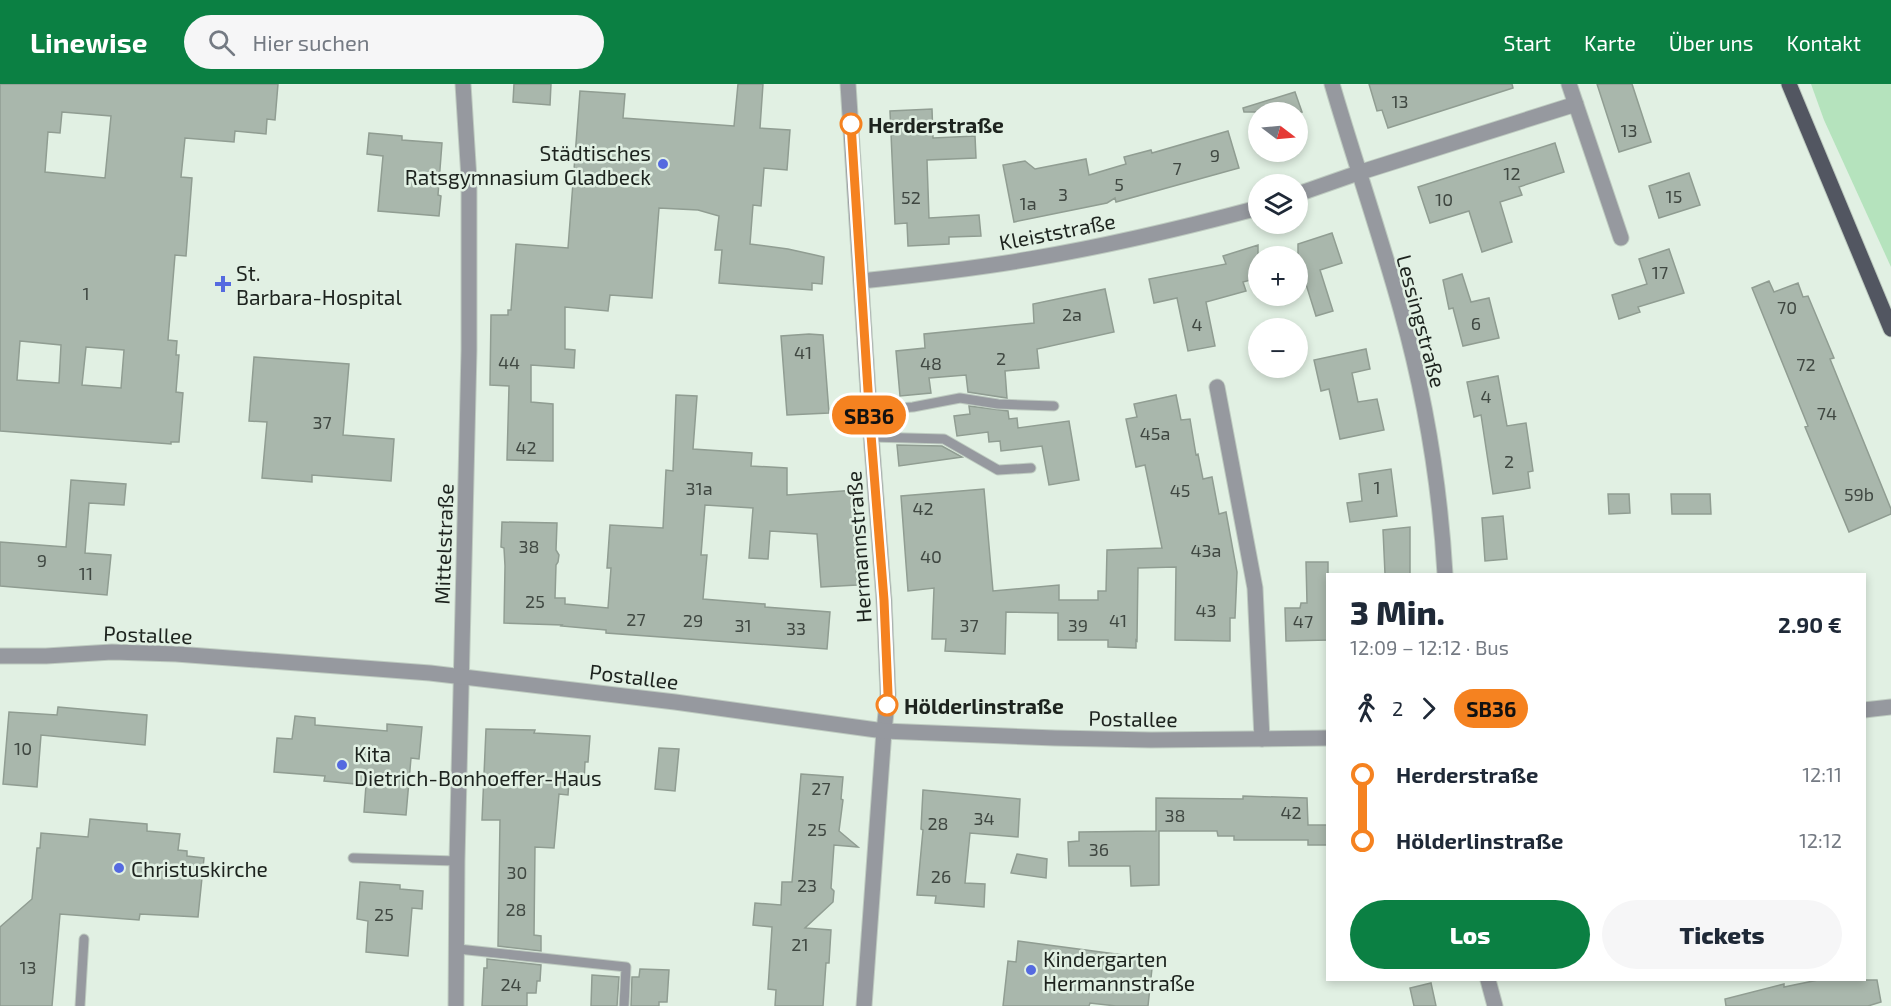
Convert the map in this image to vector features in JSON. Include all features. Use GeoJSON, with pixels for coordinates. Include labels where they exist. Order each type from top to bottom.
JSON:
{"type":"FeatureCollection","features":[{"type":"Feature","properties":{"kind":"main road"},"geometry":{"type":"LineString","coordinates":[[1789,84],[1891,329]]}},
{"type":"Feature","properties":{"kind":"street","name":"Mittelstraße"},"geometry":{"type":"LineString","coordinates":[[456,1006],[469,327],[470,179],[463,84]]}},
{"type":"Feature","properties":{"kind":"street","name":"Hermannstraße"},"geometry":{"type":"LineString","coordinates":[[848,84],[884,600],[888,694],[864,1006]]}},
{"type":"Feature","properties":{"kind":"street","name":"Lessingstraße"},"geometry":{"type":"LineString","coordinates":[[1332,84],[1401,310],[1417,377],[1443,528],[1445,573]]}},
{"type":"Feature","properties":{"kind":"street"},"geometry":{"type":"LineString","coordinates":[[1569,84],[1621,238]]}},
{"type":"Feature","properties":{"kind":"street"},"geometry":{"type":"LineString","coordinates":[[1308,190],[1576,104]]}},
{"type":"Feature","properties":{"kind":"street","name":"Kleiststraße"},"geometry":{"type":"LineString","coordinates":[[861,281],[1042,257],[1111,244],[1248,210]]}},
{"type":"Feature","properties":{"kind":"street"},"geometry":{"type":"LineString","coordinates":[[1217,387],[1255,588],[1262,740]]}},
{"type":"Feature","properties":{"kind":"street","name":"Postallee"},"geometry":{"type":"LineString","coordinates":[[0,656],[112,652],[176,654],[461,676],[694,704],[884,731],[1055,738],[1262,740],[1326,738]]}},
{"type":"Feature","properties":{"kind":"street"},"geometry":{"type":"LineString","coordinates":[[1866,710],[1891,707]]}},
{"type":"Feature","properties":{"kind":"street"},"geometry":{"type":"LineString","coordinates":[[1488,981],[1495,1006]]}},
{"type":"Feature","properties":{"kind":"lane"},"geometry":{"type":"LineString","coordinates":[[869,410],[913,407],[960,399],[998,404],[1054,406]]}},
{"type":"Feature","properties":{"kind":"lane"},"geometry":{"type":"LineString","coordinates":[[871,438],[944,439],[998,470],[1031,468]]}},
{"type":"Feature","properties":{"kind":"lane"},"geometry":{"type":"LineString","coordinates":[[353,858],[457,861]]}},
{"type":"Feature","properties":{"kind":"lane"},"geometry":{"type":"LineString","coordinates":[[80,1006],[84,939]]}},
{"type":"Feature","properties":{"kind":"lane"},"geometry":{"type":"LineString","coordinates":[[458,949],[626,967],[624,1006]]}},
{"type":"Feature","properties":{"kind":"green space"},"geometry":{"type":"Polygon","coordinates":[[[1811,84],[1891,84],[1891,267],[1824,120],[1811,84]]]}},
{"type":"Feature","properties":{"kind":"building"},"geometry":{"type":"Polygon","coordinates":[[[0,84],[278,84],[275,120],[267,119],[266,134],[235,131],[234,142],[185,138],[181,177],[192,178],[186,256],[175,255],[168,340],[177,341],[176,355],[179,355],[176,392],[183,393],[179,442],[171,442],[171,444],[0,431],[0,84]],[[62,112],[60,133],[48,132],[45,172],[105,178],[111,116],[62,112]],[[20,341],[17,380],[59,383],[61,345],[20,341]],[[86,347],[82,385],[121,388],[124,350],[86,347]]]}},
{"type":"Feature","properties":{"kind":"building"},"geometry":{"type":"Polygon","coordinates":[[[514,84],[551,84],[550,105],[513,102],[514,84]]]}},
{"type":"Feature","properties":{"kind":"building"},"geometry":{"type":"Polygon","coordinates":[[[738,84],[763,84],[760,128],[790,130],[787,170],[764,168],[761,206],[753,205],[750,244],[824,257],[822,284],[812,283],[812,290],[719,283],[722,250],[715,250],[719,216],[698,210],[659,208],[652,298],[610,295],[608,311],[565,307],[565,349],[575,350],[574,368],[531,365],[531,402],[553,404],[553,461],[507,460],[509,386],[490,385],[491,315],[508,315],[508,310],[511,310],[516,244],[568,248],[580,91],[625,94],[623,118],[734,126],[738,84]]]}},
{"type":"Feature","properties":{"kind":"building"},"geometry":{"type":"Polygon","coordinates":[[[1369,84],[1512,84],[1513,88],[1388,128],[1382,110],[1377,111],[1369,84]]]}},
{"type":"Feature","properties":{"kind":"building"},"geometry":{"type":"Polygon","coordinates":[[[1597,84],[1632,84],[1651,142],[1619,152],[1597,84]]]}},
{"type":"Feature","properties":{"kind":"building"},"geometry":{"type":"Polygon","coordinates":[[[1295,92],[1298,102],[1262,102],[1295,92]]]}},
{"type":"Feature","properties":{"kind":"building"},"geometry":{"type":"Polygon","coordinates":[[[932,109],[933,138],[975,136],[976,158],[927,160],[929,218],[979,215],[981,236],[949,237],[949,244],[908,246],[907,223],[895,224],[890,111],[932,109]]]}},
{"type":"Feature","properties":{"kind":"building"},"geometry":{"type":"Polygon","coordinates":[[[1228,131],[1239,168],[1116,202],[1115,198],[1107,203],[1014,222],[1003,165],[1025,161],[1035,169],[1086,159],[1089,175],[1126,164],[1124,157],[1151,150],[1152,153],[1228,131]]]}},
{"type":"Feature","properties":{"kind":"building"},"geometry":{"type":"Polygon","coordinates":[[[369,133],[402,136],[402,140],[442,143],[438,195],[441,196],[439,216],[378,211],[383,156],[367,154],[369,133]]]}},
{"type":"Feature","properties":{"kind":"building"},"geometry":{"type":"Polygon","coordinates":[[[1555,143],[1564,172],[1519,187],[1522,195],[1500,202],[1512,242],[1482,252],[1469,211],[1430,223],[1418,187],[1555,143]]]}},
{"type":"Feature","properties":{"kind":"building"},"geometry":{"type":"Polygon","coordinates":[[[1689,173],[1700,205],[1659,218],[1649,186],[1689,173]]]}},
{"type":"Feature","properties":{"kind":"building"},"geometry":{"type":"Polygon","coordinates":[[[1332,233],[1342,263],[1320,270],[1333,311],[1316,316],[1308,291],[1308,246],[1298,246],[1298,244],[1332,233]]]}},
{"type":"Feature","properties":{"kind":"building"},"geometry":{"type":"Polygon","coordinates":[[[1248,248],[1248,281],[1243,282],[1246,291],[1206,302],[1215,346],[1188,351],[1177,298],[1154,303],[1149,279],[1226,264],[1223,256],[1248,248]]]}},
{"type":"Feature","properties":{"kind":"building"},"geometry":{"type":"Polygon","coordinates":[[[1669,249],[1684,293],[1638,307],[1640,312],[1619,319],[1612,295],[1647,284],[1639,259],[1669,249]]]}},
{"type":"Feature","properties":{"kind":"building"},"geometry":{"type":"Polygon","coordinates":[[[1462,274],[1471,302],[1489,298],[1499,338],[1463,346],[1453,308],[1449,309],[1443,280],[1462,274]]]}},
{"type":"Feature","properties":{"kind":"building"},"geometry":{"type":"Polygon","coordinates":[[[1769,281],[1774,292],[1798,283],[1803,297],[1808,296],[1834,358],[1830,359],[1891,509],[1891,514],[1849,532],[1805,427],[1808,426],[1752,288],[1769,281]]]}},
{"type":"Feature","properties":{"kind":"building"},"geometry":{"type":"Polygon","coordinates":[[[1105,289],[1114,332],[1037,349],[1039,368],[1005,371],[1007,398],[968,392],[966,375],[929,378],[931,393],[900,396],[896,351],[925,348],[924,334],[1034,323],[1033,304],[1105,289]]]}},
{"type":"Feature","properties":{"kind":"building"},"geometry":{"type":"Polygon","coordinates":[[[823,335],[829,413],[787,415],[781,336],[823,335]]]}},
{"type":"Feature","properties":{"kind":"building"},"geometry":{"type":"Polygon","coordinates":[[[1366,349],[1370,369],[1352,373],[1358,402],[1377,399],[1384,430],[1340,439],[1329,389],[1321,391],[1314,360],[1366,349]]]}},
{"type":"Feature","properties":{"kind":"building"},"geometry":{"type":"Polygon","coordinates":[[[254,357],[349,364],[343,435],[394,439],[391,481],[312,475],[312,482],[262,478],[267,422],[249,421],[254,357]]]}},
{"type":"Feature","properties":{"kind":"building"},"geometry":{"type":"Polygon","coordinates":[[[1498,376],[1507,426],[1526,423],[1533,471],[1528,472],[1530,488],[1493,494],[1481,415],[1474,417],[1467,382],[1498,376]]]}},
{"type":"Feature","properties":{"kind":"building"},"geometry":{"type":"Polygon","coordinates":[[[676,395],[697,396],[693,449],[752,453],[751,466],[787,468],[787,495],[856,490],[859,534],[854,534],[857,585],[821,587],[817,534],[770,531],[768,559],[749,558],[753,508],[705,505],[701,555],[707,555],[703,599],[830,612],[827,649],[606,633],[606,630],[562,625],[504,623],[505,566],[504,548],[501,547],[502,522],[557,523],[556,550],[559,555],[556,565],[555,598],[565,598],[565,604],[608,608],[611,568],[607,568],[610,525],[663,528],[666,470],[673,471],[676,395]]]}},
{"type":"Feature","properties":{"kind":"building"},"geometry":{"type":"Polygon","coordinates":[[[1176,395],[1181,420],[1190,419],[1203,479],[1212,477],[1219,514],[1226,512],[1237,572],[1235,618],[1230,618],[1230,641],[1175,640],[1176,567],[1138,568],[1136,648],[1108,647],[1108,640],[1058,640],[1058,613],[1006,612],[1005,654],[945,651],[946,639],[932,639],[934,588],[908,591],[901,496],[984,489],[993,591],[1059,585],[1059,600],[1098,600],[1098,591],[1106,591],[1107,550],[1162,548],[1145,465],[1136,467],[1126,419],[1137,417],[1134,404],[1176,395]]]}},
{"type":"Feature","properties":{"kind":"building"},"geometry":{"type":"Polygon","coordinates":[[[969,406],[1008,411],[1009,419],[1017,418],[1018,428],[1069,421],[1079,480],[1049,485],[1042,446],[1001,451],[1000,441],[989,442],[988,432],[957,436],[954,416],[970,414],[969,406]]]}},
{"type":"Feature","properties":{"kind":"building"},"geometry":{"type":"Polygon","coordinates":[[[897,445],[942,446],[962,457],[899,466],[897,445]]]}},
{"type":"Feature","properties":{"kind":"building"},"geometry":{"type":"Polygon","coordinates":[[[1391,469],[1397,516],[1350,522],[1347,503],[1362,501],[1359,474],[1391,469]]]}},
{"type":"Feature","properties":{"kind":"building"},"geometry":{"type":"Polygon","coordinates":[[[71,480],[126,484],[124,505],[89,503],[85,553],[111,555],[107,595],[0,586],[0,542],[66,547],[71,480]]]}},
{"type":"Feature","properties":{"kind":"building"},"geometry":{"type":"Polygon","coordinates":[[[1608,494],[1629,494],[1630,513],[1609,514],[1608,494]]]}},
{"type":"Feature","properties":{"kind":"building"},"geometry":{"type":"Polygon","coordinates":[[[1671,494],[1710,494],[1711,514],[1672,514],[1671,494]]]}},
{"type":"Feature","properties":{"kind":"building"},"geometry":{"type":"Polygon","coordinates":[[[1503,516],[1507,559],[1485,561],[1482,518],[1503,516]]]}},
{"type":"Feature","properties":{"kind":"building"},"geometry":{"type":"Polygon","coordinates":[[[1410,527],[1410,573],[1385,573],[1383,530],[1410,527]]]}},
{"type":"Feature","properties":{"kind":"building"},"geometry":{"type":"Polygon","coordinates":[[[1306,562],[1328,562],[1326,640],[1286,641],[1285,608],[1300,608],[1301,603],[1307,603],[1306,562]]]}},
{"type":"Feature","properties":{"kind":"building"},"geometry":{"type":"Polygon","coordinates":[[[58,707],[147,715],[145,745],[41,735],[37,787],[3,784],[9,712],[57,715],[58,707]]]}},
{"type":"Feature","properties":{"kind":"building","name":"Kita Dietrich-Bonhoeffer-Haus"},"geometry":{"type":"Polygon","coordinates":[[[295,716],[315,718],[315,725],[387,731],[387,724],[422,727],[419,759],[411,758],[406,815],[364,812],[366,785],[324,781],[325,776],[274,772],[277,738],[292,739],[295,716]]]}},
{"type":"Feature","properties":{"kind":"building"},"geometry":{"type":"Polygon","coordinates":[[[486,729],[535,730],[534,733],[590,736],[584,783],[569,781],[568,795],[559,794],[554,848],[535,847],[534,935],[541,936],[541,951],[498,946],[500,820],[482,820],[486,729]]]}},
{"type":"Feature","properties":{"kind":"building"},"geometry":{"type":"Polygon","coordinates":[[[659,748],[679,749],[675,791],[655,789],[659,748]]]}},
{"type":"Feature","properties":{"kind":"building"},"geometry":{"type":"Polygon","coordinates":[[[801,774],[843,777],[839,831],[858,847],[834,845],[831,888],[834,891],[833,902],[805,928],[831,930],[823,1006],[775,1006],[776,990],[768,989],[772,927],[753,925],[755,903],[781,905],[782,882],[792,882],[801,774]]]}},
{"type":"Feature","properties":{"kind":"building"},"geometry":{"type":"Polygon","coordinates":[[[923,790],[1020,799],[1018,837],[970,833],[965,883],[985,884],[984,907],[935,903],[936,896],[917,895],[923,830],[921,829],[923,790]]]}},
{"type":"Feature","properties":{"kind":"building"},"geometry":{"type":"Polygon","coordinates":[[[1243,796],[1307,798],[1308,825],[1326,825],[1326,845],[1308,845],[1308,840],[1234,840],[1234,836],[1218,836],[1217,831],[1159,831],[1159,885],[1131,886],[1130,866],[1069,866],[1068,842],[1079,841],[1079,832],[1156,831],[1156,798],[1243,799],[1243,796]]]}},
{"type":"Feature","properties":{"kind":"building","name":"Christuskirche"},"geometry":{"type":"Polygon","coordinates":[[[90,819],[147,824],[147,831],[180,834],[178,850],[187,851],[187,856],[204,858],[198,917],[140,914],[139,920],[60,914],[52,1006],[0,1006],[0,927],[32,899],[37,848],[40,848],[41,833],[88,837],[90,819]]]}},
{"type":"Feature","properties":{"kind":"building"},"geometry":{"type":"Polygon","coordinates":[[[1017,854],[1047,859],[1046,878],[1011,873],[1017,854]]]}},
{"type":"Feature","properties":{"kind":"building"},"geometry":{"type":"Polygon","coordinates":[[[360,882],[400,885],[400,889],[423,891],[422,909],[412,908],[408,956],[366,952],[368,921],[357,919],[360,882]]]}},
{"type":"Feature","properties":{"kind":"building"},"geometry":{"type":"Polygon","coordinates":[[[1018,941],[1153,959],[1148,1006],[1090,1003],[1089,1006],[1003,1006],[1008,961],[1016,962],[1018,941]]]}},
{"type":"Feature","properties":{"kind":"building"},"geometry":{"type":"Polygon","coordinates":[[[487,959],[541,965],[540,981],[537,981],[536,993],[527,993],[527,1006],[482,1006],[484,968],[487,968],[487,959]]]}},
{"type":"Feature","properties":{"kind":"building"},"geometry":{"type":"Polygon","coordinates":[[[640,969],[669,970],[667,1002],[659,1002],[659,1006],[631,1006],[632,977],[639,977],[640,969]]]}},
{"type":"Feature","properties":{"kind":"building"},"geometry":{"type":"Polygon","coordinates":[[[592,975],[619,977],[617,1006],[591,1006],[592,975]]]}},
{"type":"Feature","properties":{"kind":"building"},"geometry":{"type":"Polygon","coordinates":[[[1877,980],[1881,1002],[1868,1006],[1726,1006],[1725,999],[1784,984],[1784,987],[1813,981],[1877,980]]]}},
{"type":"Feature","properties":{"kind":"building"},"geometry":{"type":"Polygon","coordinates":[[[1431,983],[1436,1006],[1414,1006],[1410,988],[1431,983]]]}},
{"type":"Feature","properties":{"kind":"bus line","name":"SB36"},"geometry":{"type":"LineString","coordinates":[[851,124],[884,600],[887,705]]}},
{"type":"Feature","properties":{"kind":"place","name":"Herderstraße"},"geometry":{"type":"Point","coordinates":[851,124]}},
{"type":"Feature","properties":{"kind":"place","name":"Städtisches Ratsgymnasium Gladbeck"},"geometry":{"type":"Point","coordinates":[663,164]}},
{"type":"Feature","properties":{"kind":"place","name":"St. Barbara-Hospital"},"geometry":{"type":"Point","coordinates":[223,284]}},
{"type":"Feature","properties":{"kind":"place","name":"Hölderlinstraße"},"geometry":{"type":"Point","coordinates":[887,705]}},
{"type":"Feature","properties":{"kind":"place","name":"Kita Dietrich-Bonhoeffer-Haus"},"geometry":{"type":"Point","coordinates":[342,765]}},
{"type":"Feature","properties":{"kind":"place","name":"Christuskirche"},"geometry":{"type":"Point","coordinates":[119,868]}},
{"type":"Feature","properties":{"kind":"place","name":"Kindergarten Hermannstraße"},"geometry":{"type":"Point","coordinates":[1031,970]}}]}
